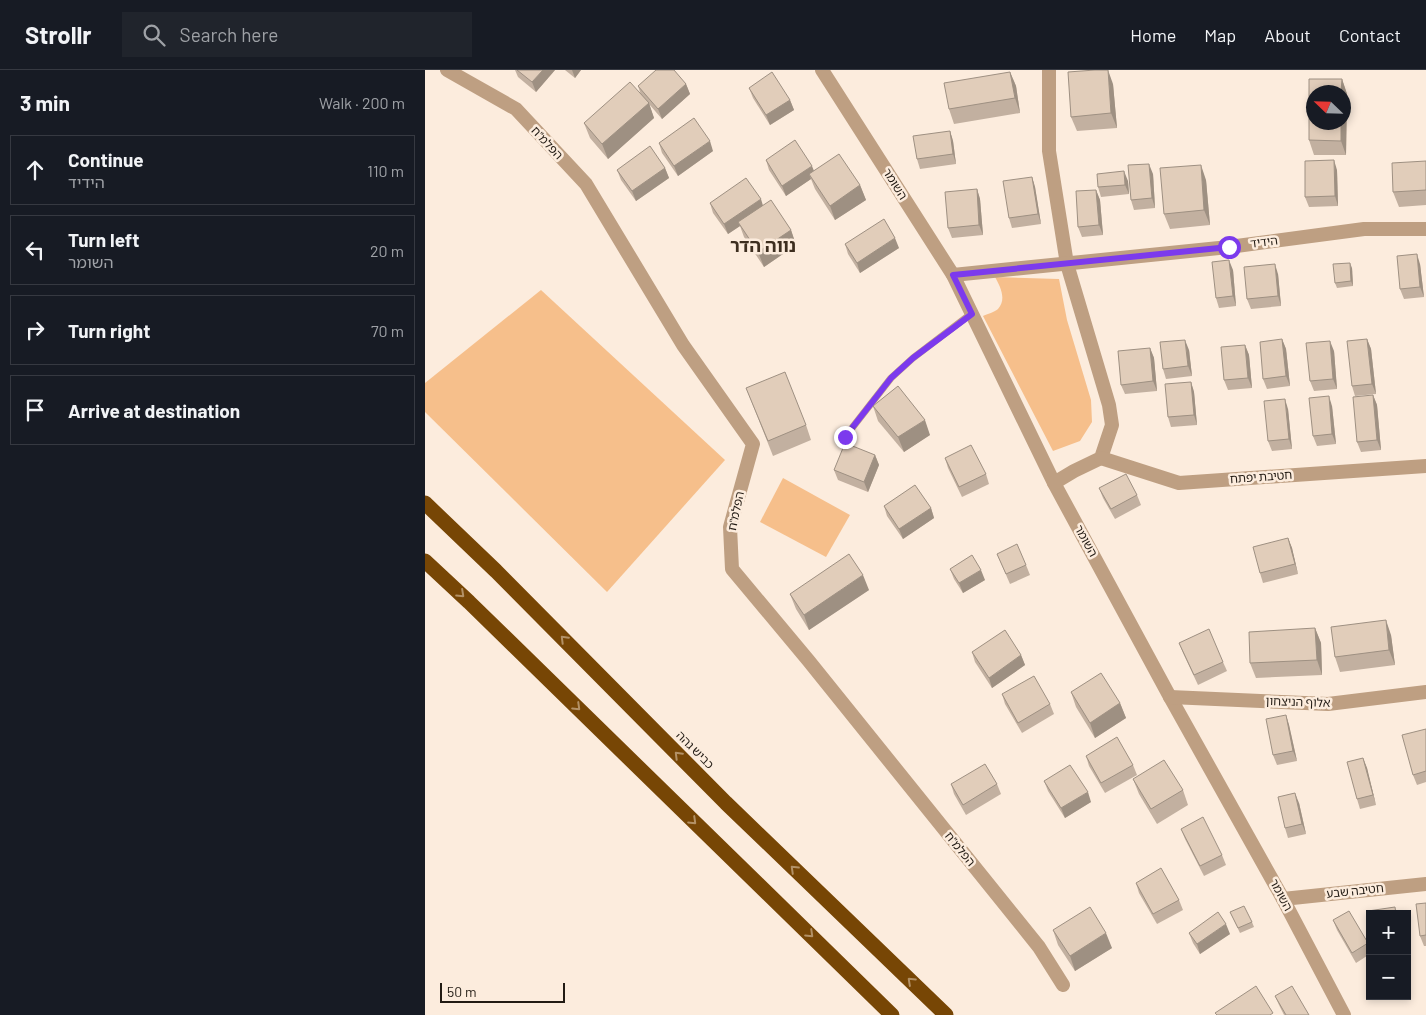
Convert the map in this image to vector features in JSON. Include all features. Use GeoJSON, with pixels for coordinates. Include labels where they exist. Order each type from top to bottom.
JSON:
{"type":"FeatureCollection","features":[{"type":"Feature","properties":{"kind":"highway","name":"כביש גהה"},"geometry":{"type":"LineString","coordinates":[[425,502],[726,803],[946,1015]]}},
{"type":"Feature","properties":{"kind":"highway"},"geometry":{"type":"LineString","coordinates":[[425,561],[892,1015]]}},
{"type":"Feature","properties":{"kind":"street","name":"הפלמ\"ח"},"geometry":{"type":"LineString","coordinates":[[447,70],[516,109],[586,184],[683,345],[753,444],[730,527],[732,569],[809,660],[1039,947],[1063,984]]}},
{"type":"Feature","properties":{"kind":"street","name":"השומר"},"geometry":{"type":"LineString","coordinates":[[822,70],[953,275],[1054,483],[1170,697],[1283,899],[1344,1015]]}},
{"type":"Feature","properties":{"kind":"street"},"geometry":{"type":"LineString","coordinates":[[1049,70],[1049,151],[1067,264],[1109,405],[1112,425],[1101,458],[1054,483]]}},
{"type":"Feature","properties":{"kind":"street","name":"הידיד"},"geometry":{"type":"LineString","coordinates":[[953,275],[1219,248],[1364,230],[1426,229]]}},
{"type":"Feature","properties":{"kind":"street","name":"חטיבת יפתח"},"geometry":{"type":"LineString","coordinates":[[1101,458],[1179,483],[1426,466]]}},
{"type":"Feature","properties":{"kind":"street","name":"אלוף הניצחון"},"geometry":{"type":"LineString","coordinates":[[1170,697],[1328,704],[1426,692]]}},
{"type":"Feature","properties":{"kind":"street","name":"חטיבה שבע"},"geometry":{"type":"LineString","coordinates":[[1283,899],[1426,884]]}},
{"type":"Feature","properties":{"kind":"lane"},"geometry":{"type":"LineString","coordinates":[[845,437],[891,378],[913,358],[972,314]]}},
{"type":"Feature","properties":{"kind":"shaded area"},"geometry":{"type":"Polygon","coordinates":[[[995,277],[1059,279],[1067,320],[1091,400],[1092,422],[1080,441],[1053,451],[983,316],[997,310],[1001,305],[1002,293],[995,277]]]}},
{"type":"Feature","properties":{"kind":"shaded area"},"geometry":{"type":"Polygon","coordinates":[[[541,290],[725,460],[607,592],[425,412],[425,383],[541,290]]]}},
{"type":"Feature","properties":{"kind":"shaded area"},"geometry":{"type":"Polygon","coordinates":[[[783,478],[850,515],[826,557],[760,522],[783,478]]]}},
{"type":"Feature","properties":{"kind":"building"},"geometry":{"type":"Polygon","coordinates":[[[517,70],[543,70],[532,82],[517,70]]]}},
{"type":"Feature","properties":{"kind":"building"},"geometry":{"type":"Polygon","coordinates":[[[656,70],[674,70],[686,84],[658,109],[638,86],[656,70]]]}},
{"type":"Feature","properties":{"kind":"building"},"geometry":{"type":"Polygon","coordinates":[[[1108,70],[1111,113],[1071,117],[1068,72],[1108,70]]]}},
{"type":"Feature","properties":{"kind":"building"},"geometry":{"type":"Polygon","coordinates":[[[772,72],[790,100],[766,115],[749,88],[772,72]]]}},
{"type":"Feature","properties":{"kind":"building"},"geometry":{"type":"Polygon","coordinates":[[[1010,72],[1015,98],[949,109],[944,83],[1010,72]]]}},
{"type":"Feature","properties":{"kind":"building"},"geometry":{"type":"Polygon","coordinates":[[[1309,79],[1342,79],[1342,85],[1309,85],[1309,79]]]}},
{"type":"Feature","properties":{"kind":"building"},"geometry":{"type":"Polygon","coordinates":[[[630,82],[649,103],[602,144],[584,123],[630,82]]]}},
{"type":"Feature","properties":{"kind":"building"},"geometry":{"type":"Polygon","coordinates":[[[694,118],[710,141],[674,166],[659,143],[694,118]]]}},
{"type":"Feature","properties":{"kind":"building"},"geometry":{"type":"Polygon","coordinates":[[[1309,130],[1341,130],[1341,141],[1309,140],[1309,130]]]}},
{"type":"Feature","properties":{"kind":"building"},"geometry":{"type":"Polygon","coordinates":[[[950,131],[953,154],[917,159],[913,136],[950,131]]]}},
{"type":"Feature","properties":{"kind":"building"},"geometry":{"type":"Polygon","coordinates":[[[795,140],[812,166],[782,186],[766,160],[795,140]]]}},
{"type":"Feature","properties":{"kind":"building"},"geometry":{"type":"Polygon","coordinates":[[[650,146],[665,168],[632,191],[617,170],[650,146]]]}},
{"type":"Feature","properties":{"kind":"building"},"geometry":{"type":"Polygon","coordinates":[[[839,154],[860,185],[830,206],[809,174],[839,154]]]}},
{"type":"Feature","properties":{"kind":"building"},"geometry":{"type":"Polygon","coordinates":[[[1334,160],[1335,196],[1305,197],[1305,161],[1334,160]]]}},
{"type":"Feature","properties":{"kind":"building"},"geometry":{"type":"Polygon","coordinates":[[[1426,161],[1426,190],[1393,192],[1392,163],[1426,161]]]}},
{"type":"Feature","properties":{"kind":"building"},"geometry":{"type":"Polygon","coordinates":[[[1149,164],[1152,198],[1131,200],[1128,165],[1149,164]]]}},
{"type":"Feature","properties":{"kind":"building"},"geometry":{"type":"Polygon","coordinates":[[[1201,165],[1204,210],[1164,214],[1160,168],[1201,165]]]}},
{"type":"Feature","properties":{"kind":"building"},"geometry":{"type":"Polygon","coordinates":[[[1124,171],[1125,185],[1098,187],[1097,174],[1124,171]]]}},
{"type":"Feature","properties":{"kind":"building"},"geometry":{"type":"Polygon","coordinates":[[[1032,177],[1038,214],[1009,218],[1003,181],[1032,177]]]}},
{"type":"Feature","properties":{"kind":"building"},"geometry":{"type":"Polygon","coordinates":[[[746,178],[761,199],[724,224],[710,203],[746,178]]]}},
{"type":"Feature","properties":{"kind":"building"},"geometry":{"type":"Polygon","coordinates":[[[977,189],[979,225],[948,228],[945,192],[977,189]]]}},
{"type":"Feature","properties":{"kind":"building"},"geometry":{"type":"Polygon","coordinates":[[[1096,190],[1099,225],[1078,227],[1076,191],[1096,190]]]}},
{"type":"Feature","properties":{"kind":"building"},"geometry":{"type":"Polygon","coordinates":[[[771,200],[791,230],[758,252],[738,222],[771,200]]]}},
{"type":"Feature","properties":{"kind":"building"},"geometry":{"type":"Polygon","coordinates":[[[884,219],[895,238],[857,263],[845,244],[884,219]]]}},
{"type":"Feature","properties":{"kind":"building"},"geometry":{"type":"Polygon","coordinates":[[[1417,254],[1420,287],[1400,289],[1397,256],[1417,254]]]}},
{"type":"Feature","properties":{"kind":"building"},"geometry":{"type":"Polygon","coordinates":[[[1229,260],[1233,296],[1216,298],[1212,262],[1229,260]]]}},
{"type":"Feature","properties":{"kind":"building"},"geometry":{"type":"Polygon","coordinates":[[[1350,263],[1351,281],[1335,283],[1333,264],[1350,263]]]}},
{"type":"Feature","properties":{"kind":"building"},"geometry":{"type":"Polygon","coordinates":[[[1275,264],[1278,296],[1247,299],[1244,267],[1275,264]]]}},
{"type":"Feature","properties":{"kind":"building"},"geometry":{"type":"Polygon","coordinates":[[[1282,339],[1286,376],[1263,379],[1260,342],[1282,339]]]}},
{"type":"Feature","properties":{"kind":"building"},"geometry":{"type":"Polygon","coordinates":[[[1367,339],[1372,384],[1352,386],[1347,341],[1367,339]]]}},
{"type":"Feature","properties":{"kind":"building"},"geometry":{"type":"Polygon","coordinates":[[[1185,340],[1188,366],[1163,369],[1160,342],[1185,340]]]}},
{"type":"Feature","properties":{"kind":"building"},"geometry":{"type":"Polygon","coordinates":[[[1330,341],[1333,379],[1310,381],[1306,343],[1330,341]]]}},
{"type":"Feature","properties":{"kind":"building"},"geometry":{"type":"Polygon","coordinates":[[[1245,345],[1248,378],[1224,380],[1221,347],[1245,345]]]}},
{"type":"Feature","properties":{"kind":"building"},"geometry":{"type":"Polygon","coordinates":[[[1150,348],[1153,381],[1121,385],[1118,351],[1150,348]]]}},
{"type":"Feature","properties":{"kind":"building"},"geometry":{"type":"Polygon","coordinates":[[[785,372],[806,425],[768,441],[746,388],[785,372]]]}},
{"type":"Feature","properties":{"kind":"building"},"geometry":{"type":"Polygon","coordinates":[[[1191,382],[1194,415],[1168,417],[1165,384],[1191,382]]]}},
{"type":"Feature","properties":{"kind":"building"},"geometry":{"type":"Polygon","coordinates":[[[898,386],[925,420],[898,437],[873,406],[898,386]]]}},
{"type":"Feature","properties":{"kind":"building"},"geometry":{"type":"Polygon","coordinates":[[[1373,395],[1377,440],[1357,442],[1353,397],[1373,395]]]}},
{"type":"Feature","properties":{"kind":"building"},"geometry":{"type":"Polygon","coordinates":[[[1329,396],[1332,434],[1313,436],[1309,398],[1329,396]]]}},
{"type":"Feature","properties":{"kind":"building"},"geometry":{"type":"Polygon","coordinates":[[[1285,399],[1289,439],[1268,441],[1264,401],[1285,399]]]}},
{"type":"Feature","properties":{"kind":"building"},"geometry":{"type":"Polygon","coordinates":[[[845,443],[875,455],[864,482],[834,470],[845,443]]]}},
{"type":"Feature","properties":{"kind":"building"},"geometry":{"type":"Polygon","coordinates":[[[971,445],[986,474],[959,487],[945,458],[971,445]]]}},
{"type":"Feature","properties":{"kind":"building"},"geometry":{"type":"Polygon","coordinates":[[[1126,474],[1137,495],[1111,509],[1099,488],[1126,474]]]}},
{"type":"Feature","properties":{"kind":"building"},"geometry":{"type":"Polygon","coordinates":[[[915,485],[931,508],[899,529],[884,506],[915,485]]]}},
{"type":"Feature","properties":{"kind":"building"},"geometry":{"type":"Polygon","coordinates":[[[1288,538],[1295,564],[1260,573],[1253,547],[1288,538]]]}},
{"type":"Feature","properties":{"kind":"building"},"geometry":{"type":"Polygon","coordinates":[[[1017,544],[1026,565],[1006,574],[997,554],[1017,544]]]}},
{"type":"Feature","properties":{"kind":"building"},"geometry":{"type":"Polygon","coordinates":[[[849,554],[863,575],[804,615],[790,594],[849,554]]]}},
{"type":"Feature","properties":{"kind":"building"},"geometry":{"type":"Polygon","coordinates":[[[972,555],[981,570],[959,583],[950,569],[972,555]]]}},
{"type":"Feature","properties":{"kind":"building"},"geometry":{"type":"Polygon","coordinates":[[[1386,620],[1389,650],[1335,657],[1331,627],[1386,620]]]}},
{"type":"Feature","properties":{"kind":"building"},"geometry":{"type":"Polygon","coordinates":[[[1315,628],[1317,660],[1250,663],[1249,632],[1315,628]]]}},
{"type":"Feature","properties":{"kind":"building"},"geometry":{"type":"Polygon","coordinates":[[[1209,629],[1223,662],[1194,675],[1179,643],[1209,629]]]}},
{"type":"Feature","properties":{"kind":"building"},"geometry":{"type":"Polygon","coordinates":[[[1005,630],[1021,655],[989,678],[972,652],[1005,630]]]}},
{"type":"Feature","properties":{"kind":"building"},"geometry":{"type":"Polygon","coordinates":[[[1101,673],[1120,703],[1090,723],[1071,692],[1101,673]]]}},
{"type":"Feature","properties":{"kind":"building"},"geometry":{"type":"Polygon","coordinates":[[[1034,676],[1050,704],[1018,723],[1002,694],[1034,676]]]}},
{"type":"Feature","properties":{"kind":"building"},"geometry":{"type":"Polygon","coordinates":[[[1286,715],[1293,751],[1273,755],[1266,719],[1286,715]]]}},
{"type":"Feature","properties":{"kind":"building"},"geometry":{"type":"Polygon","coordinates":[[[1426,729],[1426,771],[1413,775],[1402,735],[1426,729]]]}},
{"type":"Feature","properties":{"kind":"building"},"geometry":{"type":"Polygon","coordinates":[[[1117,737],[1133,765],[1101,783],[1086,756],[1117,737]]]}},
{"type":"Feature","properties":{"kind":"building"},"geometry":{"type":"Polygon","coordinates":[[[1363,758],[1373,795],[1357,799],[1347,762],[1363,758]]]}},
{"type":"Feature","properties":{"kind":"building"},"geometry":{"type":"Polygon","coordinates":[[[1164,760],[1183,790],[1151,809],[1133,779],[1164,760]]]}},
{"type":"Feature","properties":{"kind":"building"},"geometry":{"type":"Polygon","coordinates":[[[985,764],[997,784],[963,805],[951,784],[985,764]]]}},
{"type":"Feature","properties":{"kind":"building"},"geometry":{"type":"Polygon","coordinates":[[[1070,765],[1088,792],[1061,808],[1044,781],[1070,765]]]}},
{"type":"Feature","properties":{"kind":"building"},"geometry":{"type":"Polygon","coordinates":[[[1295,793],[1302,824],[1285,828],[1278,797],[1295,793]]]}},
{"type":"Feature","properties":{"kind":"building"},"geometry":{"type":"Polygon","coordinates":[[[1203,817],[1222,855],[1200,866],[1181,829],[1203,817]]]}},
{"type":"Feature","properties":{"kind":"building"},"geometry":{"type":"Polygon","coordinates":[[[1161,868],[1179,900],[1153,914],[1136,883],[1161,868]]]}},
{"type":"Feature","properties":{"kind":"building"},"geometry":{"type":"Polygon","coordinates":[[[1426,903],[1426,935],[1420,936],[1416,904],[1426,903]]]}},
{"type":"Feature","properties":{"kind":"building"},"geometry":{"type":"Polygon","coordinates":[[[1244,906],[1252,922],[1238,928],[1230,912],[1244,906]]]}},
{"type":"Feature","properties":{"kind":"building"},"geometry":{"type":"Polygon","coordinates":[[[1090,907],[1106,933],[1070,956],[1053,930],[1090,907]]]}},
{"type":"Feature","properties":{"kind":"building"},"geometry":{"type":"Polygon","coordinates":[[[1395,907],[1395,910],[1375,910],[1395,907]]]}},
{"type":"Feature","properties":{"kind":"building"},"geometry":{"type":"Polygon","coordinates":[[[1349,911],[1366,940],[1366,944],[1352,953],[1333,920],[1349,911]]]}},
{"type":"Feature","properties":{"kind":"building"},"geometry":{"type":"Polygon","coordinates":[[[1218,912],[1226,924],[1197,944],[1189,933],[1218,912]]]}},
{"type":"Feature","properties":{"kind":"building"},"geometry":{"type":"Polygon","coordinates":[[[1256,986],[1273,1013],[1270,1015],[1217,1015],[1215,1013],[1256,986]]]}},
{"type":"Feature","properties":{"kind":"building"},"geometry":{"type":"Polygon","coordinates":[[[1292,986],[1309,1015],[1286,1015],[1275,996],[1292,986]]]}},
{"type":"Feature","properties":{"kind":"district","name":"נווה הדר"},"geometry":{"type":"Point","coordinates":[763,246]}},
{"type":"Feature","properties":{"kind":"route"},"geometry":{"type":"LineString","coordinates":[[845,437],[891,378],[913,358],[972,314],[953,275],[1229,247]]}}]}
